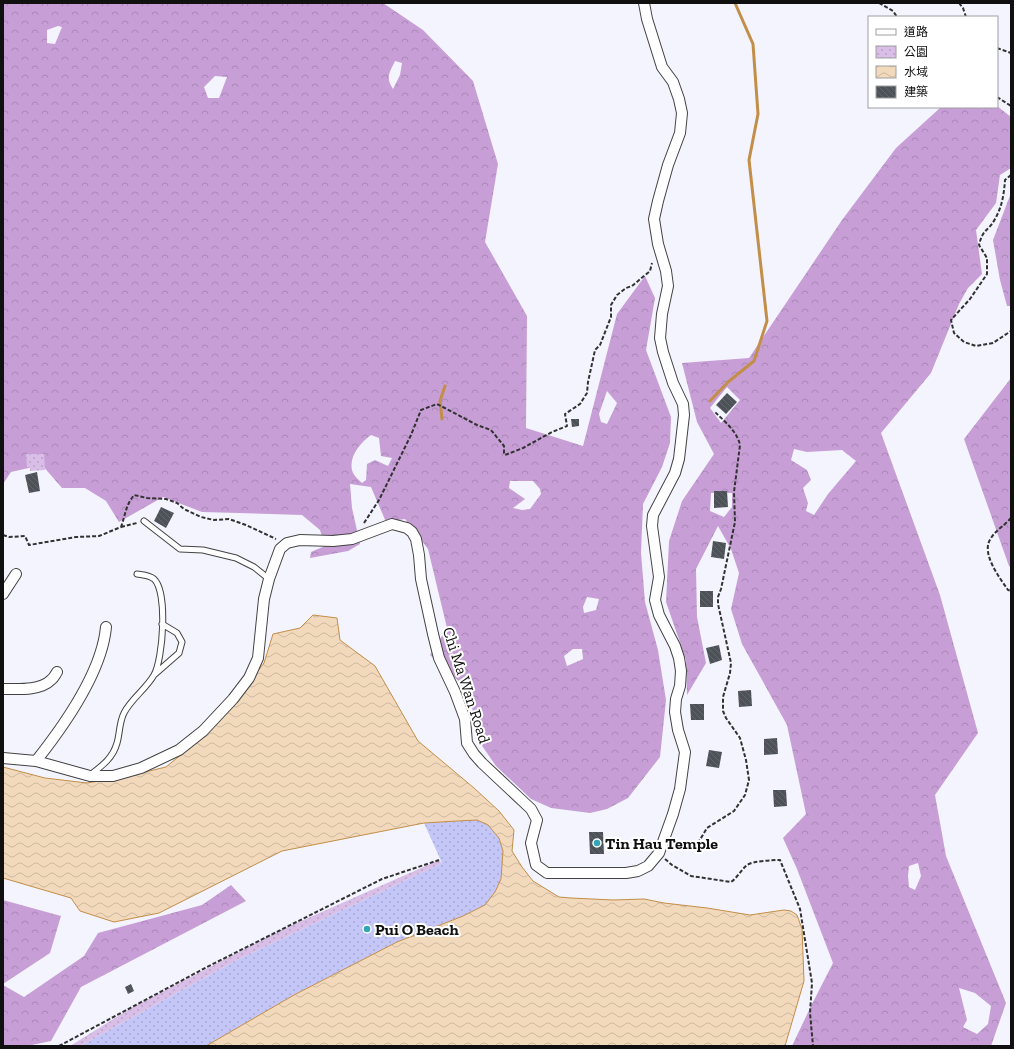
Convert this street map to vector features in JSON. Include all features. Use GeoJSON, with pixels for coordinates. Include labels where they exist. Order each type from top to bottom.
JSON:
{"type":"FeatureCollection","features":[{"type":"Feature","properties":{"kind":"street","name":"Chi Ma Wan Road"},"geometry":{"type":"LineString","coordinates":[[3,758],[36,761],[90,776],[113,776],[127,773],[168,757],[203,732],[233,699],[249,678],[258,658],[264,599],[269,579],[280,549],[286,543],[300,540],[333,541],[352,539],[392,524],[407,528],[412,532],[416,539],[421,579],[433,634],[440,658],[465,719],[467,743],[482,763],[531,808],[537,820],[531,843],[536,865],[547,873],[626,873],[638,871],[648,866],[659,853],[674,814],[680,789],[685,752],[678,730],[675,712],[676,699],[680,686],[680,658],[659,615],[655,600],[659,577],[652,526],[653,515],[675,473],[679,459],[684,415],[682,404],[673,383],[660,338],[662,314],[668,286],[654,219],[668,165],[680,132],[682,113],[673,82],[662,67],[647,19],[644,3]]}},
{"type":"Feature","properties":{"kind":"street"},"geometry":{"type":"LineString","coordinates":[[3,594],[16,574]]}},
{"type":"Feature","properties":{"kind":"street"},"geometry":{"type":"LineString","coordinates":[[36,761],[64,722],[95,669],[105,640],[106,628]]}},
{"type":"Feature","properties":{"kind":"street"},"geometry":{"type":"LineString","coordinates":[[3,689],[42,686],[51,681],[57,672]]}},
{"type":"Feature","properties":{"kind":"lane"},"geometry":{"type":"LineString","coordinates":[[144,521],[180,549],[203,550],[236,558],[254,567],[269,579]]}},
{"type":"Feature","properties":{"kind":"lane"},"geometry":{"type":"LineString","coordinates":[[137,574],[150,576],[155,580],[160,588],[162,608],[162,648],[159,663],[154,675]]}},
{"type":"Feature","properties":{"kind":"lane"},"geometry":{"type":"LineString","coordinates":[[90,776],[111,758],[117,743],[120,723],[125,712],[154,675],[179,653],[182,642],[177,633],[162,624]]}},
{"type":"Feature","properties":{"kind":"path"},"geometry":{"type":"LineString","coordinates":[[850,3],[865,3]]}},
{"type":"Feature","properties":{"kind":"path"},"geometry":{"type":"LineString","coordinates":[[879,3],[893,11],[896,16]]}},
{"type":"Feature","properties":{"kind":"path"},"geometry":{"type":"LineString","coordinates":[[959,3],[963,8],[966,16]]}},
{"type":"Feature","properties":{"kind":"path"},"geometry":{"type":"LineString","coordinates":[[998,48],[1011,53]]}},
{"type":"Feature","properties":{"kind":"path"},"geometry":{"type":"LineString","coordinates":[[998,98],[1011,106]]}},
{"type":"Feature","properties":{"kind":"path"},"geometry":{"type":"LineString","coordinates":[[1011,175],[1005,180],[1003,199],[995,220],[981,235],[979,245],[987,258],[987,274],[970,299],[951,320],[954,333],[964,342],[976,346],[993,343],[1011,330]]}},
{"type":"Feature","properties":{"kind":"path"},"geometry":{"type":"LineString","coordinates":[[364,534],[361,527],[368,519],[379,500],[411,435],[421,410],[436,404],[491,430],[504,446],[505,455],[523,448],[546,437],[552,432],[567,426],[565,414],[580,404],[587,393],[595,350],[600,345],[611,317],[611,305],[617,295],[626,288],[632,286],[650,271],[658,244]]}},
{"type":"Feature","properties":{"kind":"path"},"geometry":{"type":"LineString","coordinates":[[696,849],[707,828],[734,811],[745,795],[749,780],[740,738],[723,711],[723,697],[730,673],[731,663],[718,604],[718,597],[735,522],[734,492],[740,445],[739,440],[730,427],[715,412]]}},
{"type":"Feature","properties":{"kind":"path"},"geometry":{"type":"LineString","coordinates":[[1011,518],[990,538],[988,550],[991,564],[1008,590],[1011,591]]}},
{"type":"Feature","properties":{"kind":"path"},"geometry":{"type":"LineString","coordinates":[[121,527],[144,521]]}},
{"type":"Feature","properties":{"kind":"path"},"geometry":{"type":"LineString","coordinates":[[659,853],[672,865],[691,876],[731,882],[737,878],[748,865],[758,862],[780,860],[800,909],[812,982],[810,1013],[813,1046]]}},
{"type":"Feature","properties":{"kind":"path"},"geometry":{"type":"LineString","coordinates":[[59,1046],[207,967],[382,879],[439,860]]}},
{"type":"Feature","properties":{"kind":"green space"},"geometry":{"type":"Polygon","coordinates":[[[3,3],[383,3],[423,30],[473,81],[498,164],[485,242],[527,316],[526,428],[583,446],[617,314],[645,276],[655,298],[646,350],[671,417],[670,443],[662,467],[643,504],[641,553],[645,602],[658,650],[666,700],[660,757],[628,798],[607,809],[590,813],[551,808],[531,799],[496,766],[476,737],[470,691],[430,655],[447,628],[428,549],[405,519],[386,522],[371,487],[350,484],[352,508],[360,544],[348,551],[310,558],[311,552],[325,546],[320,530],[302,515],[202,512],[163,497],[119,522],[106,501],[85,488],[62,488],[42,465],[11,472],[3,484],[3,3]],[[58,26],[47,30],[47,43],[55,44],[62,27],[58,26]],[[395,61],[391,68],[389,81],[393,89],[400,75],[402,63],[395,61]],[[215,76],[204,87],[208,98],[219,98],[227,77],[215,76]],[[607,391],[599,414],[601,422],[607,424],[617,403],[607,391]],[[371,435],[363,442],[353,456],[352,462],[353,473],[362,483],[366,480],[367,464],[375,460],[388,466],[392,458],[381,456],[379,438],[371,435]],[[510,481],[509,488],[525,499],[513,508],[522,510],[530,509],[541,494],[540,489],[533,481],[510,481]],[[587,597],[583,607],[584,613],[596,610],[599,599],[587,597]],[[573,649],[564,656],[567,666],[583,659],[582,649],[573,649]]]}},
{"type":"Feature","properties":{"kind":"green space"},"geometry":{"type":"Polygon","coordinates":[[[998,107],[1011,117],[1011,168],[1000,175],[996,203],[976,230],[982,274],[968,288],[959,304],[931,373],[881,433],[940,595],[978,733],[935,795],[946,856],[1006,1003],[991,1046],[792,1046],[833,963],[797,869],[783,838],[806,814],[787,725],[742,644],[731,609],[739,573],[731,549],[718,526],[696,569],[697,617],[706,663],[687,695],[686,660],[666,602],[669,541],[682,501],[714,454],[697,422],[682,363],[749,358],[842,220],[896,148],[940,108],[998,108],[998,107]],[[727,387],[710,408],[721,423],[740,400],[727,387]],[[794,449],[791,460],[807,470],[811,480],[803,488],[808,503],[806,511],[814,515],[828,494],[856,461],[842,450],[807,452],[794,449]],[[711,493],[710,511],[724,517],[732,507],[732,493],[711,493]],[[918,863],[909,866],[909,887],[915,890],[921,876],[918,863]],[[959,988],[967,1020],[963,1027],[977,1034],[988,1024],[991,1006],[975,993],[959,988]]]}},
{"type":"Feature","properties":{"kind":"green space"},"geometry":{"type":"Polygon","coordinates":[[[1011,193],[1011,306],[1007,306],[1000,280],[993,240],[1011,193]]]}},
{"type":"Feature","properties":{"kind":"green space"},"geometry":{"type":"Polygon","coordinates":[[[1011,378],[1011,567],[1009,566],[964,439],[1011,378]]]}},
{"type":"Feature","properties":{"kind":"green space"},"geometry":{"type":"Polygon","coordinates":[[[26,454],[44,454],[45,470],[30,471],[30,467],[27,467],[26,454]]]}},
{"type":"Feature","properties":{"kind":"green space"},"geometry":{"type":"Polygon","coordinates":[[[439,860],[442,863],[237,960],[80,1046],[70,1046],[131,1008],[281,930],[439,860]]]}},
{"type":"Feature","properties":{"kind":"green space"},"geometry":{"type":"Polygon","coordinates":[[[231,885],[246,901],[81,987],[51,1041],[27,1046],[3,1046],[3,985],[24,997],[84,956],[98,933],[202,905],[231,885]]]}},
{"type":"Feature","properties":{"kind":"green space"},"geometry":{"type":"Polygon","coordinates":[[[3,900],[61,916],[50,953],[3,984],[3,900]]]}},
{"type":"Feature","properties":{"kind":"sand","name":"Pui O Beach"},"geometry":{"type":"Polygon","coordinates":[[[477,820],[488,825],[499,838],[503,851],[501,879],[495,892],[485,905],[463,916],[397,942],[294,995],[206,1046],[80,1046],[237,960],[442,863],[424,823],[477,820]]]}},
{"type":"Feature","properties":{"kind":"water"},"geometry":{"type":"Polygon","coordinates":[[[313,615],[337,618],[340,640],[375,666],[418,741],[499,811],[514,830],[512,851],[533,881],[559,897],[613,900],[644,899],[750,915],[784,910],[791,911],[797,915],[802,929],[804,981],[785,1046],[206,1046],[294,995],[397,942],[463,916],[485,905],[495,892],[501,879],[503,851],[499,838],[488,825],[477,820],[424,823],[282,851],[159,913],[114,922],[80,911],[71,898],[3,878],[3,767],[45,778],[87,783],[128,776],[166,767],[205,735],[239,695],[264,663],[273,634],[300,628],[313,615]]]}},
{"type":"Feature","properties":{"kind":"building"},"geometry":{"type":"Polygon","coordinates":[[[727,393],[737,402],[726,414],[716,405],[727,393]]]}},
{"type":"Feature","properties":{"kind":"building"},"geometry":{"type":"Polygon","coordinates":[[[571,419],[579,419],[579,426],[572,427],[571,419]]]}},
{"type":"Feature","properties":{"kind":"building"},"geometry":{"type":"Polygon","coordinates":[[[37,472],[40,491],[29,493],[25,475],[37,472]]]}},
{"type":"Feature","properties":{"kind":"building"},"geometry":{"type":"Polygon","coordinates":[[[714,491],[727,491],[728,507],[714,508],[714,491]]]}},
{"type":"Feature","properties":{"kind":"building"},"geometry":{"type":"Polygon","coordinates":[[[161,507],[174,513],[166,528],[154,521],[161,507]]]}},
{"type":"Feature","properties":{"kind":"building"},"geometry":{"type":"Polygon","coordinates":[[[713,541],[726,543],[724,559],[711,557],[713,541]]]}},
{"type":"Feature","properties":{"kind":"building"},"geometry":{"type":"Polygon","coordinates":[[[700,591],[713,591],[713,607],[700,607],[700,591]]]}},
{"type":"Feature","properties":{"kind":"building"},"geometry":{"type":"Polygon","coordinates":[[[719,645],[722,660],[710,664],[706,648],[719,645]]]}},
{"type":"Feature","properties":{"kind":"building"},"geometry":{"type":"Polygon","coordinates":[[[751,690],[752,706],[739,707],[738,691],[751,690]]]}},
{"type":"Feature","properties":{"kind":"building"},"geometry":{"type":"Polygon","coordinates":[[[690,704],[704,704],[704,720],[691,720],[690,704]]]}},
{"type":"Feature","properties":{"kind":"building"},"geometry":{"type":"Polygon","coordinates":[[[777,738],[778,754],[764,755],[764,739],[777,738]]]}},
{"type":"Feature","properties":{"kind":"building"},"geometry":{"type":"Polygon","coordinates":[[[709,750],[722,752],[719,768],[706,766],[709,750]]]}},
{"type":"Feature","properties":{"kind":"building"},"geometry":{"type":"Polygon","coordinates":[[[773,790],[786,790],[787,806],[774,807],[773,790]]]}},
{"type":"Feature","properties":{"kind":"building","name":"Tin Hau Temple"},"geometry":{"type":"Polygon","coordinates":[[[589,832],[603,832],[604,854],[590,854],[589,832]]]}},
{"type":"Feature","properties":{"kind":"building"},"geometry":{"type":"Polygon","coordinates":[[[131,984],[134,991],[128,994],[125,987],[131,984]]]}},
{"type":"Feature","properties":{"kind":"waterway"},"geometry":{"type":"LineString","coordinates":[[710,401],[728,382],[754,361],[767,321],[749,160],[758,114],[753,44],[735,3]]}},
{"type":"Feature","properties":{"kind":"waterway"},"geometry":{"type":"LineString","coordinates":[[442,419],[440,401],[445,386]]}},
{"type":"Feature","properties":{"kind":"place","name":"Tin Hau Temple"},"geometry":{"type":"Point","coordinates":[597,843]}},
{"type":"Feature","properties":{"kind":"place","name":"Pui O Beach"},"geometry":{"type":"Point","coordinates":[367,929]}}]}
